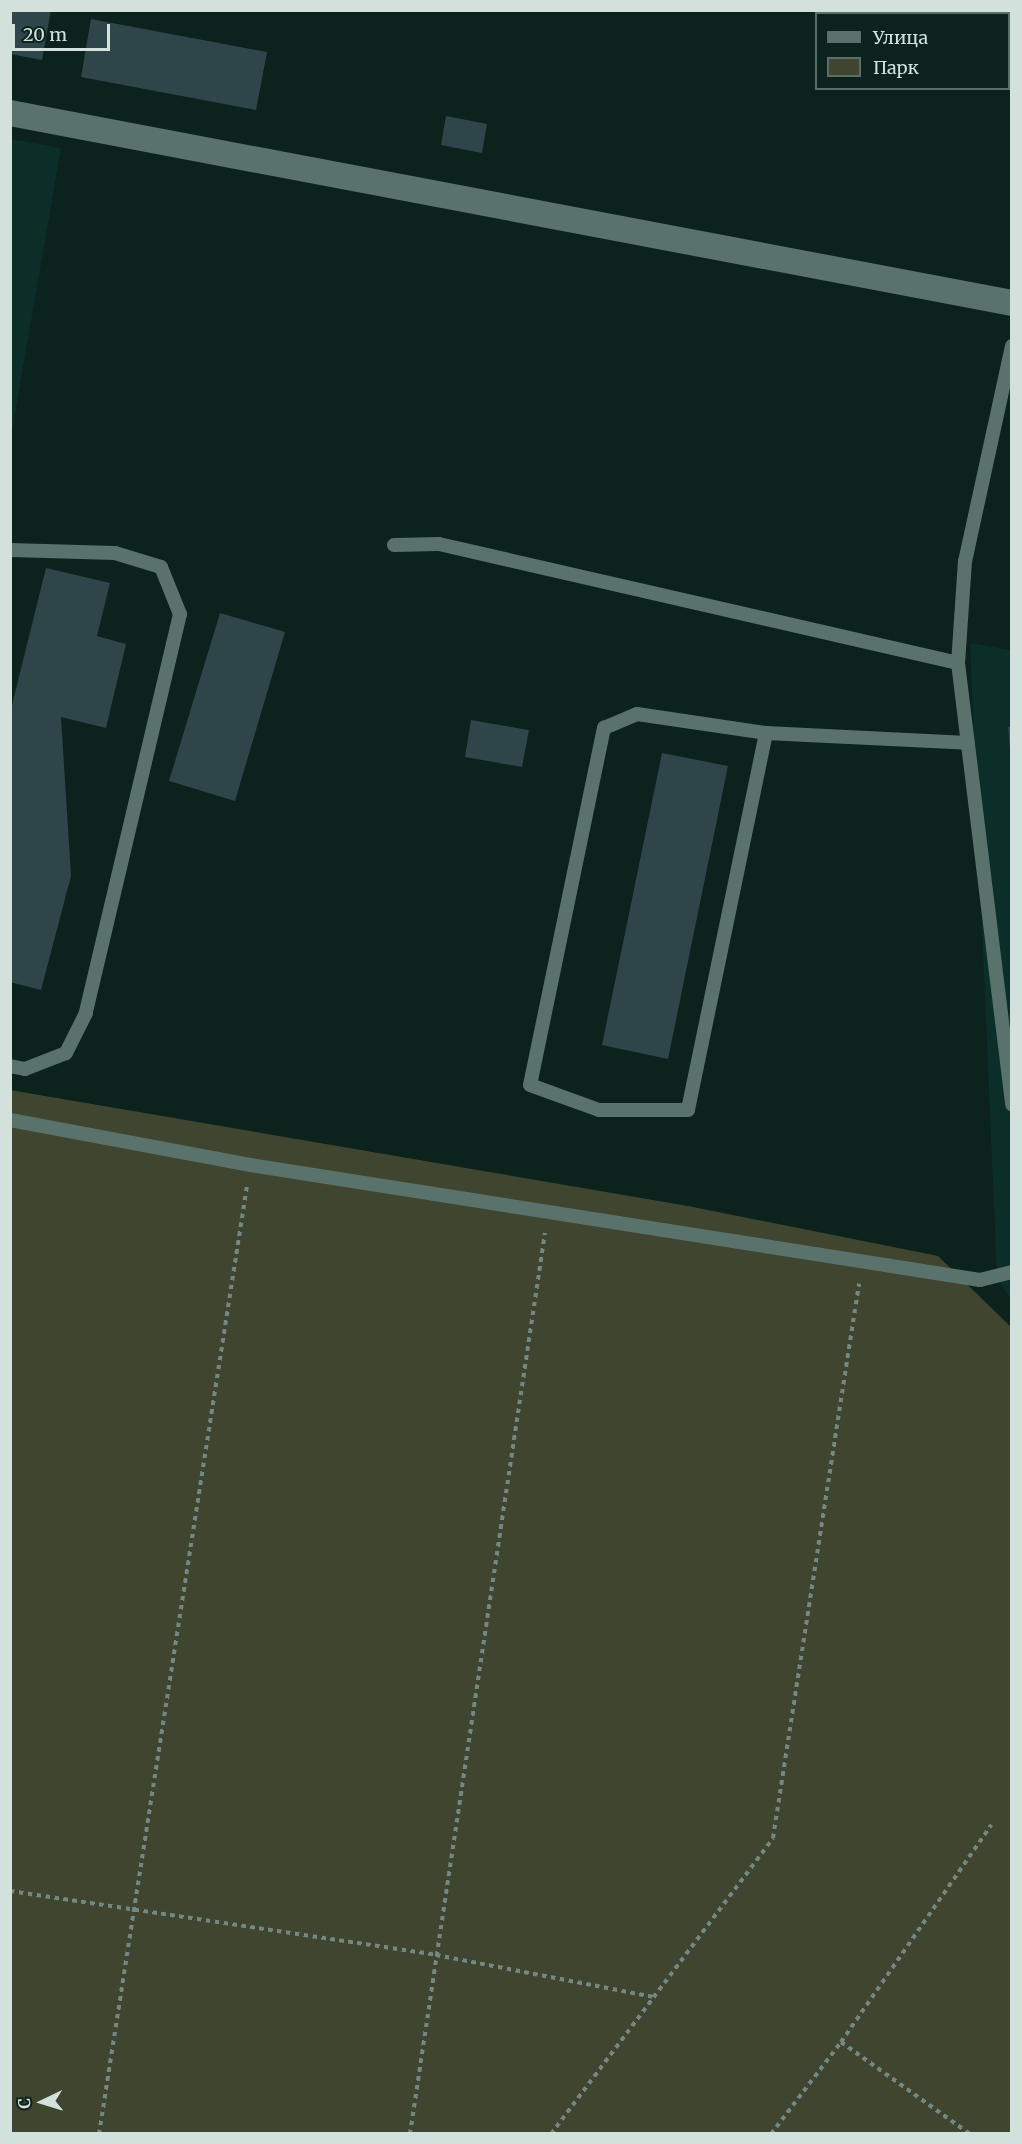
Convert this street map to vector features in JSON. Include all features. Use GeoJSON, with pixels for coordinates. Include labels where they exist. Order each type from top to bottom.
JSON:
{"type":"FeatureCollection","features":[{"type":"Feature","properties":{"kind":"street"},"geometry":{"type":"LineString","coordinates":[[10,113],[1011,303]]}},
{"type":"Feature","properties":{"kind":"lane"},"geometry":{"type":"LineString","coordinates":[[1011,346],[965,561],[958,663],[1011,1105]]}},
{"type":"Feature","properties":{"kind":"lane"},"geometry":{"type":"LineString","coordinates":[[394,544],[439,544],[958,663]]}},
{"type":"Feature","properties":{"kind":"lane"},"geometry":{"type":"LineString","coordinates":[[10,550],[115,553],[161,567],[180,614],[86,1013],[66,1053],[25,1070],[10,1066]]}},
{"type":"Feature","properties":{"kind":"lane"},"geometry":{"type":"LineString","coordinates":[[766,733],[688,1110],[599,1110],[530,1085],[604,728],[637,714],[766,733],[968,743]]}},
{"type":"Feature","properties":{"kind":"lane"},"geometry":{"type":"LineString","coordinates":[[10,1120],[250,1165],[980,1280],[1011,1272]]}},
{"type":"Feature","properties":{"kind":"path"},"geometry":{"type":"LineString","coordinates":[[99,2133],[250,1165]]}},
{"type":"Feature","properties":{"kind":"path"},"geometry":{"type":"LineString","coordinates":[[410,2133],[548,1211]]}},
{"type":"Feature","properties":{"kind":"path"},"geometry":{"type":"LineString","coordinates":[[551,2133],[773,1838],[863,1260]]}},
{"type":"Feature","properties":{"kind":"path"},"geometry":{"type":"LineString","coordinates":[[771,2133],[841,2042],[991,1825]]}},
{"type":"Feature","properties":{"kind":"path"},"geometry":{"type":"LineString","coordinates":[[10,1891],[436,1955],[654,1997]]}},
{"type":"Feature","properties":{"kind":"path"},"geometry":{"type":"LineString","coordinates":[[841,2042],[970,2133]]}},
{"type":"Feature","properties":{"kind":"shaded area"},"geometry":{"type":"Polygon","coordinates":[[[10,139],[61,148],[11,437],[10,139]]]}},
{"type":"Feature","properties":{"kind":"shaded area"},"geometry":{"type":"Polygon","coordinates":[[[970,643],[1011,650],[1011,1299],[997,1278],[970,643]]]}},
{"type":"Feature","properties":{"kind":"green space"},"geometry":{"type":"Polygon","coordinates":[[[10,1090],[688,1206],[938,1256],[1011,1327],[1011,2133],[11,2133],[10,1090]]]}},
{"type":"Feature","properties":{"kind":"building"},"geometry":{"type":"Polygon","coordinates":[[[10,10],[51,10],[42,60],[10,54],[10,10]]]}},
{"type":"Feature","properties":{"kind":"building"},"geometry":{"type":"Polygon","coordinates":[[[954,10],[1006,10],[980,12],[954,12],[954,10]]]}},
{"type":"Feature","properties":{"kind":"building"},"geometry":{"type":"Polygon","coordinates":[[[91,19],[267,52],[256,110],[81,77],[91,19]]]}},
{"type":"Feature","properties":{"kind":"building"},"geometry":{"type":"Polygon","coordinates":[[[446,116],[487,124],[482,153],[441,145],[446,116]]]}},
{"type":"Feature","properties":{"kind":"building"},"geometry":{"type":"Polygon","coordinates":[[[46,568],[110,583],[97,636],[126,644],[106,728],[61,717],[71,876],[41,990],[10,982],[10,713],[46,568]]]}},
{"type":"Feature","properties":{"kind":"building"},"geometry":{"type":"Polygon","coordinates":[[[220,613],[285,632],[235,801],[169,781],[220,613]]]}},
{"type":"Feature","properties":{"kind":"building"},"geometry":{"type":"Polygon","coordinates":[[[471,720],[529,730],[522,767],[465,757],[471,720]]]}},
{"type":"Feature","properties":{"kind":"building"},"geometry":{"type":"Polygon","coordinates":[[[1008,727],[1012,727],[1012,749],[1010,749],[1008,727]]]}},
{"type":"Feature","properties":{"kind":"building"},"geometry":{"type":"Polygon","coordinates":[[[662,753],[728,766],[668,1059],[602,1045],[662,753]]]}}]}
